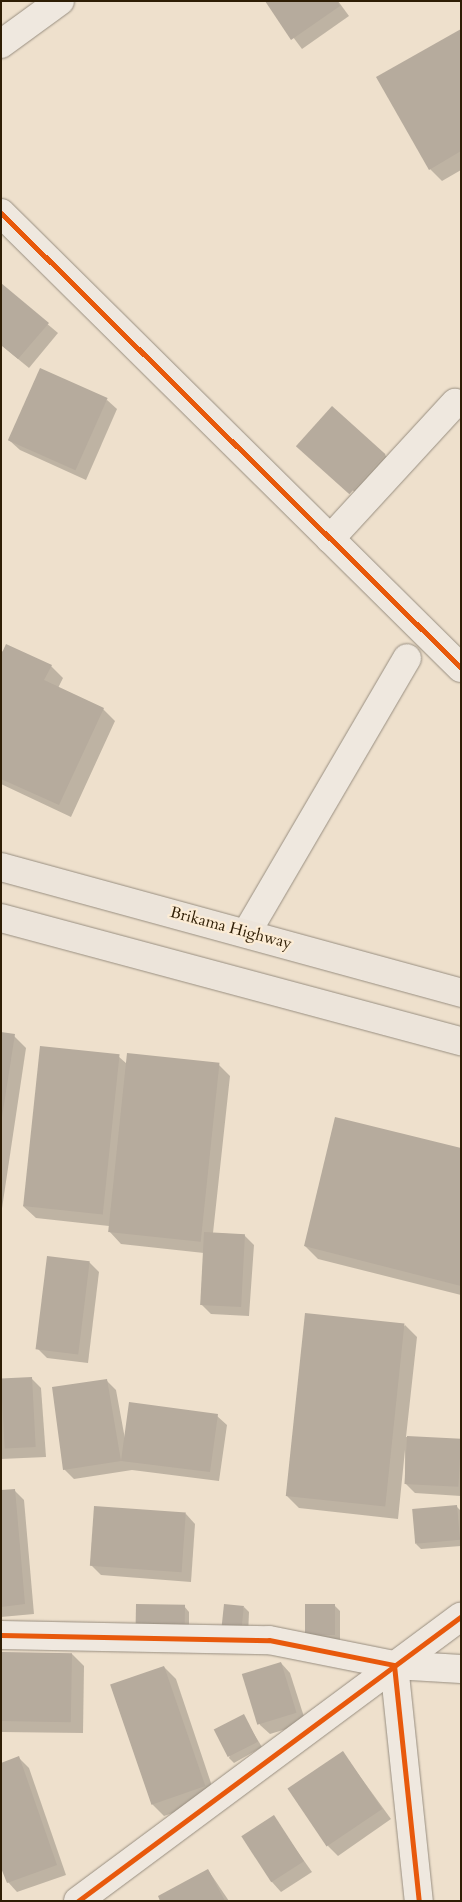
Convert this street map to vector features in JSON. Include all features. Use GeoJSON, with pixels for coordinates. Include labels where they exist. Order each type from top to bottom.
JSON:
{"type":"FeatureCollection","features":[{"type":"Feature","properties":{"kind":"highway","name":"Brikama Highway"},"geometry":{"type":"LineString","coordinates":[[1,867],[247,932],[461,993]]}},
{"type":"Feature","properties":{"kind":"highway"},"geometry":{"type":"LineString","coordinates":[[1,918],[461,1041]]}},
{"type":"Feature","properties":{"kind":"street"},"geometry":{"type":"LineString","coordinates":[[1,44],[60,1]]}},
{"type":"Feature","properties":{"kind":"street"},"geometry":{"type":"LineString","coordinates":[[1,213],[461,668]]}},
{"type":"Feature","properties":{"kind":"street"},"geometry":{"type":"LineString","coordinates":[[330,539],[454,403]]}},
{"type":"Feature","properties":{"kind":"street"},"geometry":{"type":"LineString","coordinates":[[247,932],[407,658]]}},
{"type":"Feature","properties":{"kind":"street"},"geometry":{"type":"LineString","coordinates":[[78,1901],[461,1617]]}},
{"type":"Feature","properties":{"kind":"street"},"geometry":{"type":"LineString","coordinates":[[1,1635],[269,1640],[394,1665],[461,1669]]}},
{"type":"Feature","properties":{"kind":"street"},"geometry":{"type":"LineString","coordinates":[[394,1665],[419,1901]]}},
{"type":"Feature","properties":{"kind":"building"},"geometry":{"type":"Polygon","coordinates":[[[265,1],[337,1],[340,6],[291,40],[265,1]]]}},
{"type":"Feature","properties":{"kind":"building"},"geometry":{"type":"Polygon","coordinates":[[[461,29],[461,151],[429,170],[376,77],[461,29]]]}},
{"type":"Feature","properties":{"kind":"building"},"geometry":{"type":"Polygon","coordinates":[[[1,283],[49,323],[18,359],[1,345],[1,283]]]}},
{"type":"Feature","properties":{"kind":"building"},"geometry":{"type":"Polygon","coordinates":[[[40,368],[108,398],[75,470],[8,440],[40,368]]]}},
{"type":"Feature","properties":{"kind":"building"},"geometry":{"type":"Polygon","coordinates":[[[332,406],[386,454],[349,494],[296,446],[332,406]]]}},
{"type":"Feature","properties":{"kind":"building"},"geometry":{"type":"Polygon","coordinates":[[[6,644],[52,665],[44,680],[104,708],[59,805],[1,779],[1,655],[6,644]]]}},
{"type":"Feature","properties":{"kind":"building"},"geometry":{"type":"Polygon","coordinates":[[[1,1032],[15,1034],[2,1117],[1,1117],[1,1032]]]}},
{"type":"Feature","properties":{"kind":"building"},"geometry":{"type":"Polygon","coordinates":[[[40,1046],[120,1054],[103,1214],[23,1206],[40,1046]]]}},
{"type":"Feature","properties":{"kind":"building"},"geometry":{"type":"Polygon","coordinates":[[[127,1053],[219,1063],[201,1242],[108,1232],[127,1053]]]}},
{"type":"Feature","properties":{"kind":"building"},"geometry":{"type":"Polygon","coordinates":[[[335,1117],[461,1148],[461,1286],[304,1246],[335,1117]]]}},
{"type":"Feature","properties":{"kind":"building"},"geometry":{"type":"Polygon","coordinates":[[[204,1232],[245,1234],[241,1307],[200,1305],[204,1232]]]}},
{"type":"Feature","properties":{"kind":"building"},"geometry":{"type":"Polygon","coordinates":[[[47,1256],[90,1261],[78,1355],[36,1349],[47,1256]]]}},
{"type":"Feature","properties":{"kind":"building"},"geometry":{"type":"Polygon","coordinates":[[[305,1313],[404,1323],[385,1506],[286,1496],[305,1313]]]}},
{"type":"Feature","properties":{"kind":"building"},"geometry":{"type":"Polygon","coordinates":[[[32,1377],[36,1447],[5,1449],[1,1379],[32,1377]]]}},
{"type":"Feature","properties":{"kind":"building"},"geometry":{"type":"Polygon","coordinates":[[[107,1379],[121,1461],[63,1470],[52,1387],[107,1379]]]}},
{"type":"Feature","properties":{"kind":"building"},"geometry":{"type":"Polygon","coordinates":[[[129,1402],[218,1414],[210,1472],[121,1461],[129,1402]]]}},
{"type":"Feature","properties":{"kind":"building"},"geometry":{"type":"Polygon","coordinates":[[[407,1436],[461,1439],[458,1487],[404,1484],[407,1436]]]}},
{"type":"Feature","properties":{"kind":"building"},"geometry":{"type":"Polygon","coordinates":[[[15,1489],[25,1604],[1,1607],[1,1490],[15,1489]]]}},
{"type":"Feature","properties":{"kind":"building"},"geometry":{"type":"Polygon","coordinates":[[[457,1505],[460,1540],[415,1544],[412,1509],[457,1505]]]}},
{"type":"Feature","properties":{"kind":"building"},"geometry":{"type":"Polygon","coordinates":[[[94,1506],[186,1512],[182,1572],[90,1566],[94,1506]]]}},
{"type":"Feature","properties":{"kind":"building"},"geometry":{"type":"Polygon","coordinates":[[[136,1604],[185,1605],[185,1625],[136,1624],[136,1604]]]}},
{"type":"Feature","properties":{"kind":"building"},"geometry":{"type":"Polygon","coordinates":[[[224,1604],[244,1606],[241,1632],[221,1630],[224,1604]]]}},
{"type":"Feature","properties":{"kind":"building"},"geometry":{"type":"Polygon","coordinates":[[[305,1604],[335,1604],[335,1635],[305,1635],[305,1604]]]}},
{"type":"Feature","properties":{"kind":"building"},"geometry":{"type":"Polygon","coordinates":[[[1,1652],[72,1653],[71,1722],[1,1721],[1,1652]]]}},
{"type":"Feature","properties":{"kind":"building"},"geometry":{"type":"Polygon","coordinates":[[[281,1662],[296,1713],[257,1725],[242,1674],[281,1662]]]}},
{"type":"Feature","properties":{"kind":"building"},"geometry":{"type":"Polygon","coordinates":[[[164,1666],[205,1786],[151,1805],[110,1685],[164,1666]]]}},
{"type":"Feature","properties":{"kind":"building"},"geometry":{"type":"Polygon","coordinates":[[[244,1714],[258,1742],[228,1757],[214,1729],[244,1714]]]}},
{"type":"Feature","properties":{"kind":"building"},"geometry":{"type":"Polygon","coordinates":[[[343,1751],[382,1809],[327,1846],[287,1788],[343,1751]]]}},
{"type":"Feature","properties":{"kind":"building"},"geometry":{"type":"Polygon","coordinates":[[[19,1756],[57,1865],[7,1883],[1,1868],[1,1763],[19,1756]]]}},
{"type":"Feature","properties":{"kind":"building"},"geometry":{"type":"Polygon","coordinates":[[[274,1815],[304,1861],[271,1882],[241,1836],[274,1815]]]}},
{"type":"Feature","properties":{"kind":"building"},"geometry":{"type":"Polygon","coordinates":[[[208,1869],[225,1901],[160,1901],[158,1896],[208,1869]]]}},
{"type":"Feature","properties":{"kind":"cycle path"},"geometry":{"type":"LineString","coordinates":[[1,213],[461,668]]}},
{"type":"Feature","properties":{"kind":"cycle path"},"geometry":{"type":"LineString","coordinates":[[78,1901],[461,1617]]}},
{"type":"Feature","properties":{"kind":"cycle path"},"geometry":{"type":"LineString","coordinates":[[1,1635],[269,1640],[394,1665],[419,1901]]}}]}
